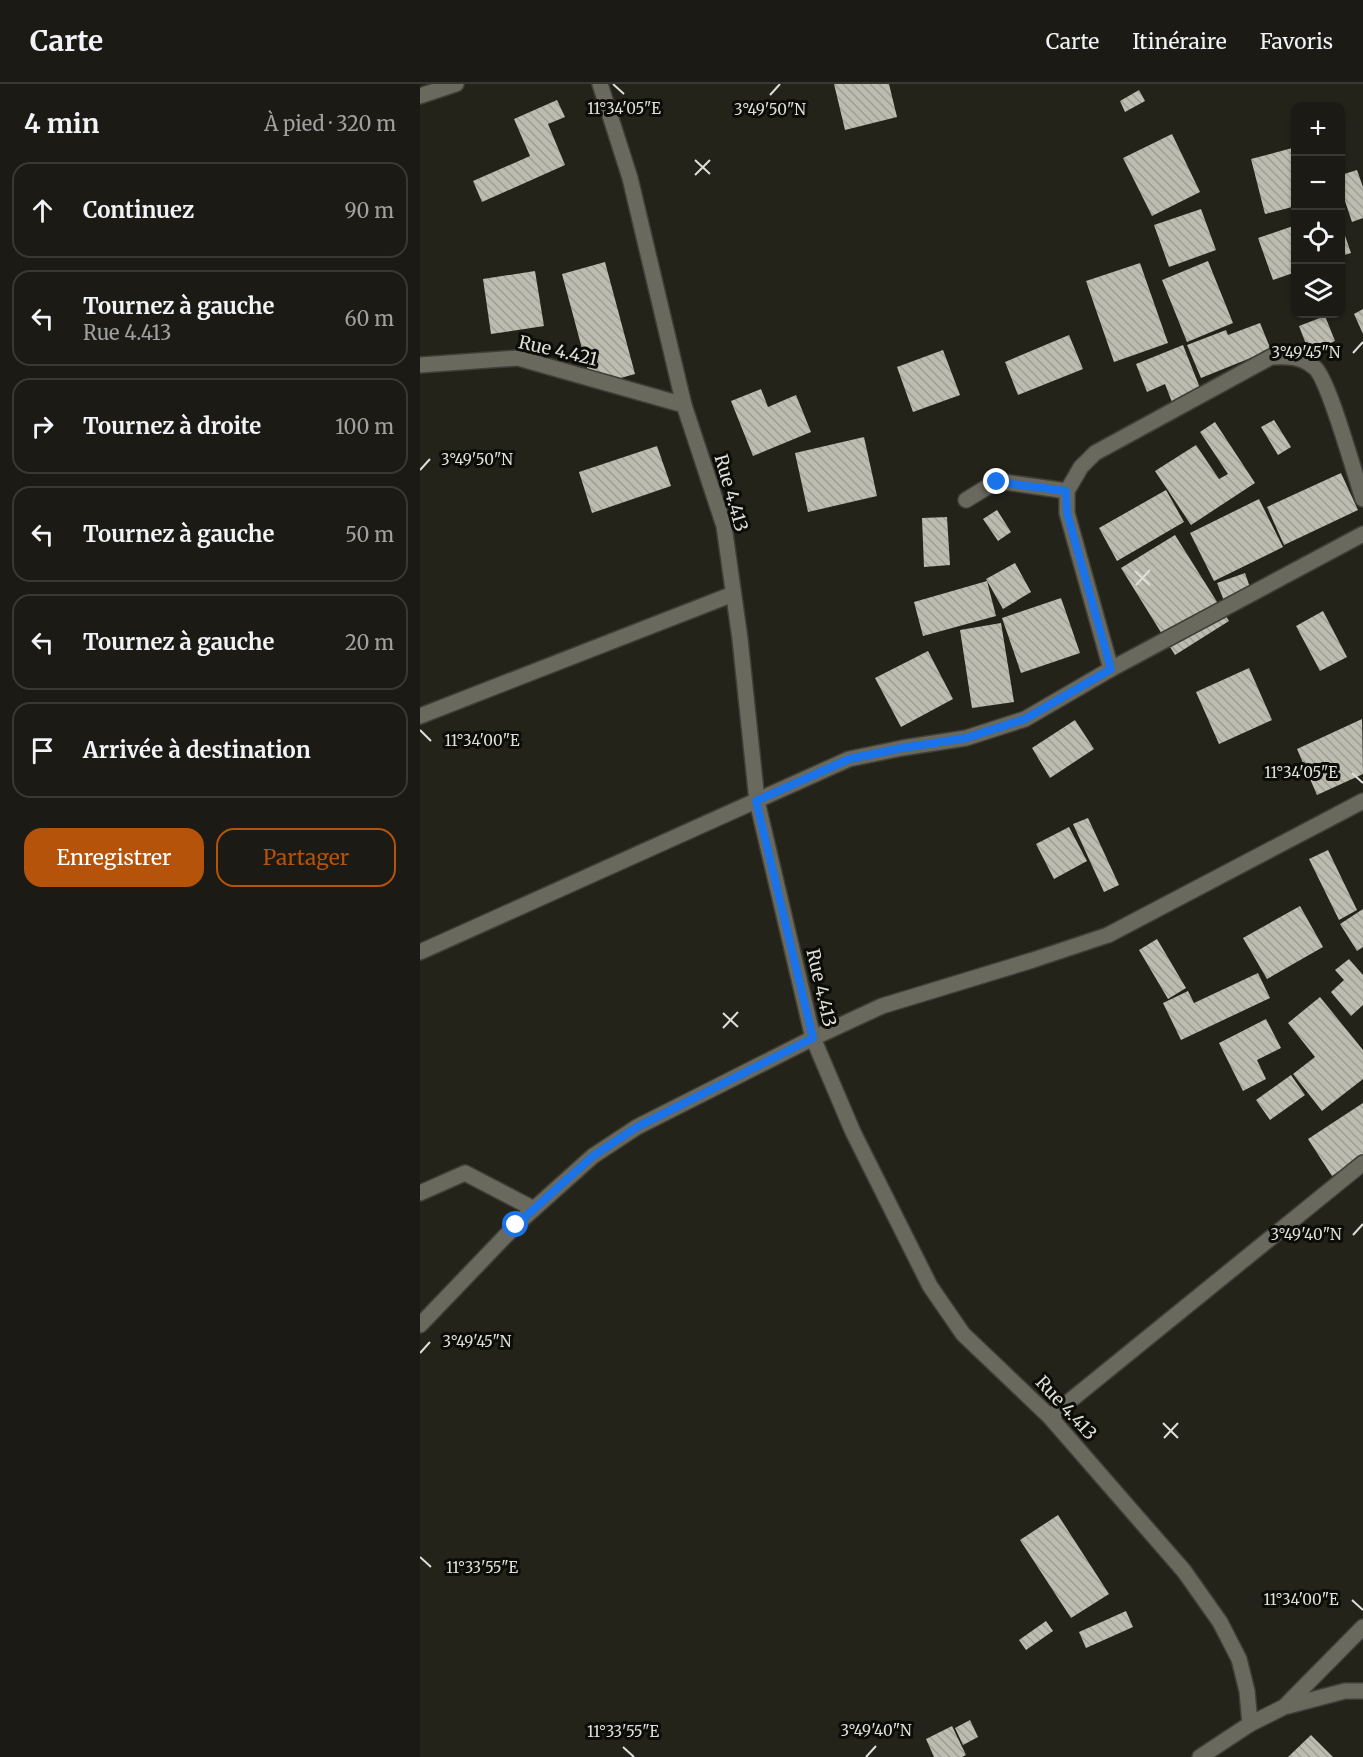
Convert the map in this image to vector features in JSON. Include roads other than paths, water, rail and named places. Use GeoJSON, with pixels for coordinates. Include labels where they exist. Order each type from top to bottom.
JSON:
{"type":"FeatureCollection","features":[{"type":"Feature","properties":{"kind":"street"},"geometry":{"type":"LineString","coordinates":[[420,96],[456,84]]}},
{"type":"Feature","properties":{"kind":"street","name":"Rue 4.413"},"geometry":{"type":"LineString","coordinates":[[600,84],[630,178],[684,405],[724,526],[756,801],[813,1038],[853,1132],[930,1286],[963,1334],[1050,1417],[1184,1571],[1220,1622],[1239,1659],[1247,1691],[1250,1724]]}},
{"type":"Feature","properties":{"kind":"street"},"geometry":{"type":"LineString","coordinates":[[1111,669],[1067,513],[1066,491],[1081,467],[1095,453],[1271,357],[1291,355],[1316,368],[1326,386],[1363,499]]}},
{"type":"Feature","properties":{"kind":"street","name":"Rue 4.421"},"geometry":{"type":"LineString","coordinates":[[420,365],[518,358],[684,405]]}},
{"type":"Feature","properties":{"kind":"street"},"geometry":{"type":"LineString","coordinates":[[966,500],[997,482],[1066,491]]}},
{"type":"Feature","properties":{"kind":"street"},"geometry":{"type":"LineString","coordinates":[[420,952],[849,759],[966,738],[1025,719],[1111,669],[1363,534]]}},
{"type":"Feature","properties":{"kind":"street"},"geometry":{"type":"LineString","coordinates":[[420,716],[733,594]]}},
{"type":"Feature","properties":{"kind":"street"},"geometry":{"type":"LineString","coordinates":[[420,1325],[534,1209],[593,1156],[637,1127],[813,1038],[882,1006],[1107,935],[1363,801]]}},
{"type":"Feature","properties":{"kind":"street"},"geometry":{"type":"LineString","coordinates":[[1050,1417],[1363,1163]]}},
{"type":"Feature","properties":{"kind":"street"},"geometry":{"type":"LineString","coordinates":[[420,1193],[465,1173],[534,1209]]}},
{"type":"Feature","properties":{"kind":"street"},"geometry":{"type":"LineString","coordinates":[[1284,1707],[1363,1627]]}},
{"type":"Feature","properties":{"kind":"street"},"geometry":{"type":"LineString","coordinates":[[1200,1757],[1250,1724],[1284,1707],[1345,1691],[1363,1691]]}}]}
